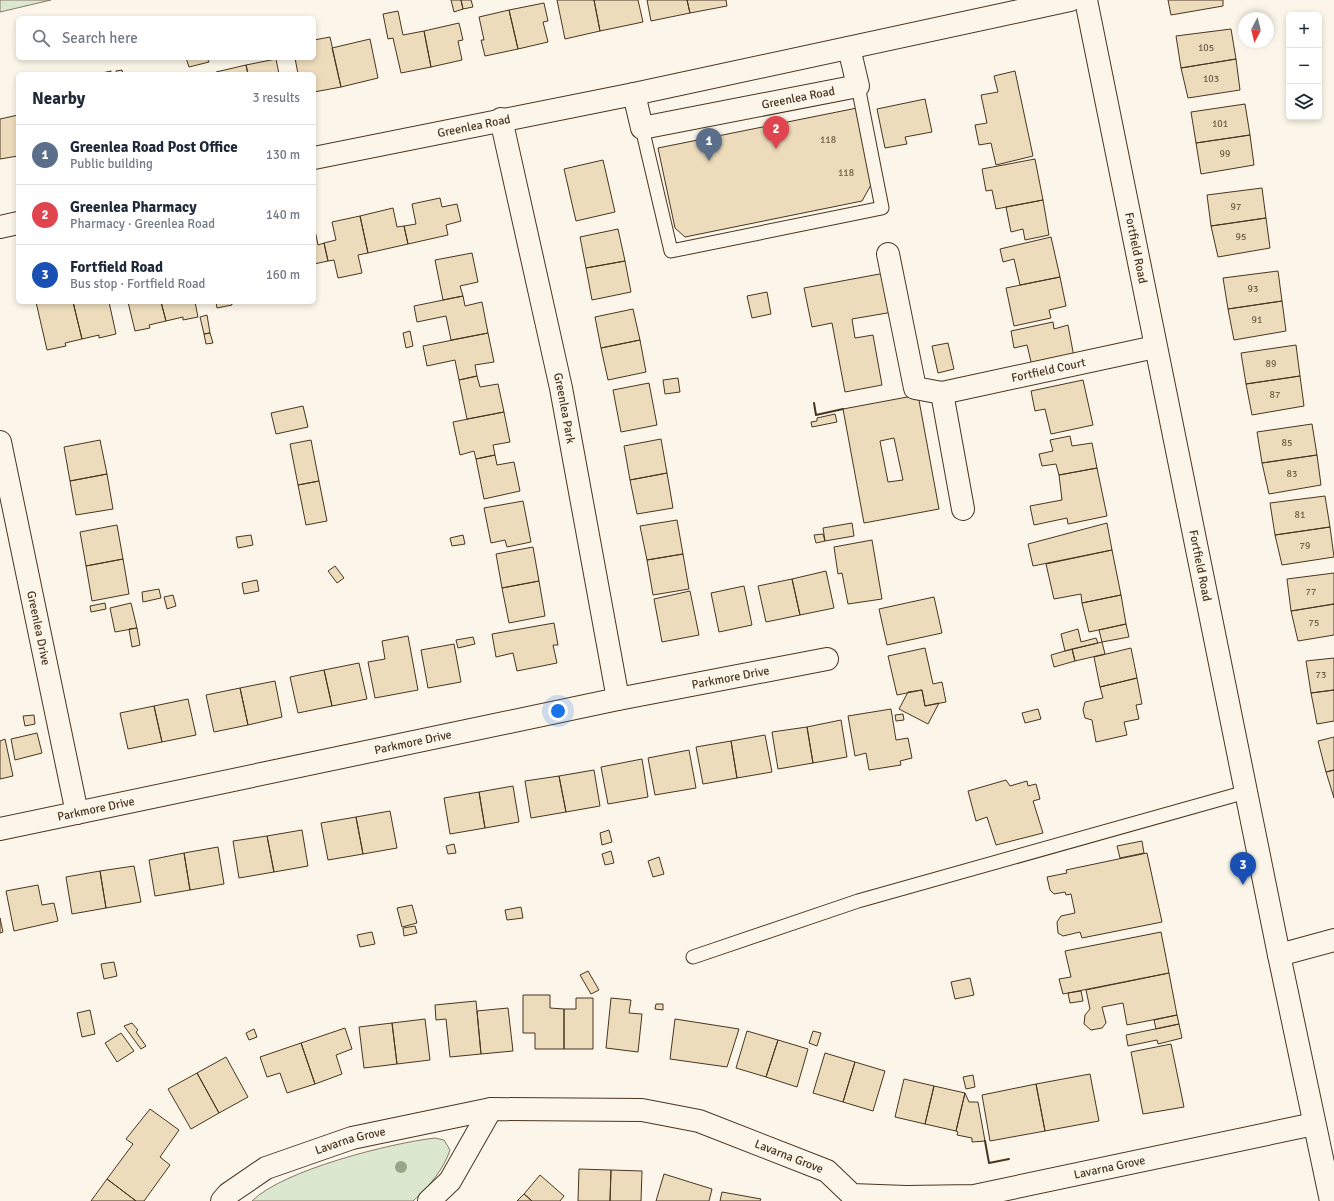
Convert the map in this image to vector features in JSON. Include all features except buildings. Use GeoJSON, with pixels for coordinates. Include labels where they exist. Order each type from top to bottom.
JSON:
{"type":"FeatureCollection","features":[{"type":"Feature","properties":{"kind":"street","name":"Greenlea Road"},"geometry":{"type":"LineString","coordinates":[[316,158],[634,94],[794,58],[849,48],[1070,0]]}},
{"type":"Feature","properties":{"kind":"street","name":"Fortfield Road"},"geometry":{"type":"LineString","coordinates":[[1086,0],[1279,955],[1331,1201]]}},
{"type":"Feature","properties":{"kind":"street"},"geometry":{"type":"LineString","coordinates":[[849,48],[858,86]]}},
{"type":"Feature","properties":{"kind":"street","name":"Greenlea Road"},"geometry":{"type":"LineString","coordinates":[[642,128],[858,86]]}},
{"type":"Feature","properties":{"kind":"street"},"geometry":{"type":"LineString","coordinates":[[634,94],[642,128]]}},
{"type":"Feature","properties":{"kind":"street","name":"Greenlea Park"},"geometry":{"type":"LineString","coordinates":[[501,120],[561,388],[618,699]]}},
{"type":"Feature","properties":{"kind":"street"},"geometry":{"type":"LineString","coordinates":[[0,227],[16,223]]}},
{"type":"Feature","properties":{"kind":"street","name":"Fortfield Court"},"geometry":{"type":"LineString","coordinates":[[888,254],[915,388],[942,393],[1155,347]]}},
{"type":"Feature","properties":{"kind":"street"},"geometry":{"type":"LineString","coordinates":[[942,393],[963,509]]}},
{"type":"Feature","properties":{"kind":"street","name":"Greenlea Drive"},"geometry":{"type":"LineString","coordinates":[[0,442],[77,813]]}},
{"type":"Feature","properties":{"kind":"street","name":"Parkmore Drive"},"geometry":{"type":"LineString","coordinates":[[0,829],[618,699],[827,659]]}},
{"type":"Feature","properties":{"kind":"street"},"geometry":{"type":"LineString","coordinates":[[1279,955],[1334,940]]}},
{"type":"Feature","properties":{"kind":"street"},"geometry":{"type":"LineString","coordinates":[[429,1201],[450,1181],[492,1109]]}},
{"type":"Feature","properties":{"kind":"street","name":"Lavarna Grove"},"geometry":{"type":"LineString","coordinates":[[222,1201],[228,1194],[266,1168],[352,1138],[492,1109],[642,1110],[699,1121],[827,1171],[851,1198],[974,1196],[1314,1124]]}},
{"type":"Feature","properties":{"kind":"lane"},"geometry":{"type":"LineString","coordinates":[[642,128],[671,251],[882,208],[858,86]]}},
{"type":"Feature","properties":{"kind":"lane"},"geometry":{"type":"LineString","coordinates":[[693,957],[858,901],[1246,792]]}},
{"type":"Feature","properties":{"kind":"green space"},"geometry":{"type":"Polygon","coordinates":[[[0,0],[51,0],[0,12],[0,0]]]}},
{"type":"Feature","properties":{"kind":"green space"},"geometry":{"type":"Polygon","coordinates":[[[435,1138],[444,1140],[450,1150],[444,1164],[435,1178],[413,1201],[252,1201],[267,1190],[287,1179],[312,1169],[366,1152],[435,1138]]]}},
{"type":"Feature","properties":{"kind":"wall"},"geometry":{"type":"LineString","coordinates":[[814,403],[816,415],[843,409]]}},
{"type":"Feature","properties":{"kind":"wall"},"geometry":{"type":"LineString","coordinates":[[985,1141],[989,1163],[1009,1159]]}},
{"type":"Feature","properties":{"kind":"place","name":"Greenlea Pharmacy"},"geometry":{"type":"Point","coordinates":[776,149]}},
{"type":"Feature","properties":{"kind":"place","name":"Greenlea Road Post Office"},"geometry":{"type":"Point","coordinates":[709,161]}},
{"type":"Feature","properties":{"kind":"place","name":"Fortfield Road"},"geometry":{"type":"Point","coordinates":[1243,885]}}]}
